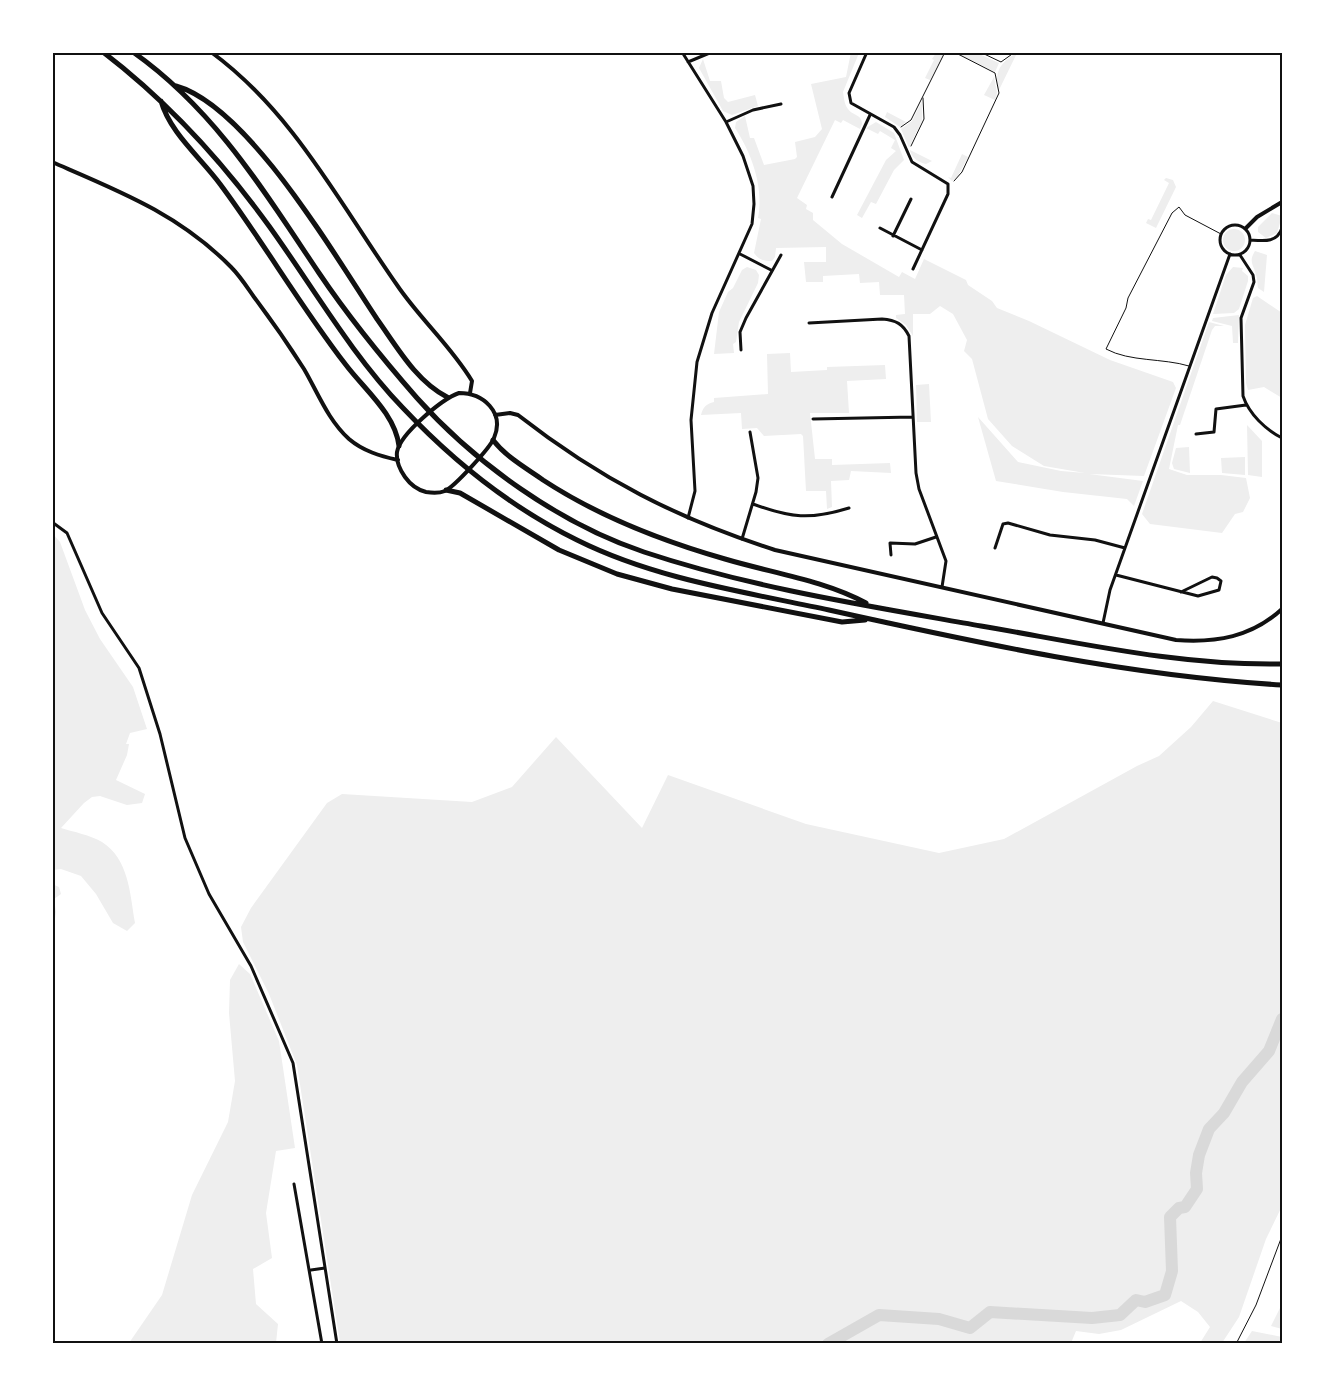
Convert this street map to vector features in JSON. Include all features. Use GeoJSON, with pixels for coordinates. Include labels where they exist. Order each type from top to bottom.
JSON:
{"type":"FeatureCollection","features":[{"type":"Feature","properties":{"kind":"highway"},"geometry":{"type":"LineString","coordinates":[[103,52],[161,100],[228,172],[268,225],[370,370],[395,400],[438,443],[480,478],[535,517],[580,541],[630,562],[727,589],[871,619],[1164,674],[1282,685]]}},
{"type":"Feature","properties":{"kind":"highway"},"geometry":{"type":"LineString","coordinates":[[133,52],[212,122],[255,176],[320,274],[417,397],[447,430],[534,498],[588,529],[642,552],[737,577],[873,606],[1139,654],[1252,665],[1282,664]]}},
{"type":"Feature","properties":{"kind":"highway"},"geometry":{"type":"LineString","coordinates":[[173,86],[192,91],[218,110],[271,164],[395,345],[424,383],[447,397]]}},
{"type":"Feature","properties":{"kind":"highway"},"geometry":{"type":"LineString","coordinates":[[161,100],[165,116],[220,184],[346,365],[392,422],[398,434],[400,446]]}},
{"type":"Feature","properties":{"kind":"highway"},"geometry":{"type":"LineString","coordinates":[[493,440],[499,448],[525,468],[562,492],[599,512],[657,536],[723,559],[840,589],[873,606]]}},
{"type":"Feature","properties":{"kind":"highway"},"geometry":{"type":"LineString","coordinates":[[446,490],[460,493],[559,550],[617,574],[672,589],[842,622],[871,619]]}},
{"type":"Feature","properties":{"kind":"street"},"geometry":{"type":"LineString","coordinates":[[211,52],[241,77],[290,129],[397,287],[437,338],[461,364],[472,381],[470,393]]}},
{"type":"Feature","properties":{"kind":"street"},"geometry":{"type":"LineString","coordinates":[[682,52],[726,122],[743,156],[753,186],[752,224],[712,313],[697,362],[691,420],[695,492],[688,519]]}},
{"type":"Feature","properties":{"kind":"street"},"geometry":{"type":"LineString","coordinates":[[688,62],[712,52]]}},
{"type":"Feature","properties":{"kind":"street"},"geometry":{"type":"LineString","coordinates":[[867,52],[852,86],[849,98],[854,106],[897,131],[912,162],[948,184],[948,194],[913,270]]}},
{"type":"Feature","properties":{"kind":"street"},"geometry":{"type":"LineString","coordinates":[[726,122],[753,110],[781,104]]}},
{"type":"Feature","properties":{"kind":"street"},"geometry":{"type":"LineString","coordinates":[[832,198],[870,115]]}},
{"type":"Feature","properties":{"kind":"street"},"geometry":{"type":"LineString","coordinates":[[52,162],[112,186],[187,228],[233,268],[275,326],[328,412],[349,439],[371,453],[398,460]]}},
{"type":"Feature","properties":{"kind":"street"},"geometry":{"type":"LineString","coordinates":[[893,236],[911,199]]}},
{"type":"Feature","properties":{"kind":"street"},"geometry":{"type":"LineString","coordinates":[[1246,228],[1257,217],[1282,202]]}},
{"type":"Feature","properties":{"kind":"street"},"geometry":{"type":"LineString","coordinates":[[1230,225],[1240,225],[1246,228],[1251,240],[1248,249],[1240,255],[1230,254],[1222,248],[1221,234],[1230,225]]}},
{"type":"Feature","properties":{"kind":"street"},"geometry":{"type":"LineString","coordinates":[[880,228],[922,250]]}},
{"type":"Feature","properties":{"kind":"street"},"geometry":{"type":"LineString","coordinates":[[1251,240],[1274,240],[1282,230]]}},
{"type":"Feature","properties":{"kind":"street"},"geometry":{"type":"LineString","coordinates":[[740,254],[771,270]]}},
{"type":"Feature","properties":{"kind":"street"},"geometry":{"type":"LineString","coordinates":[[1103,623],[1125,548],[1230,254]]}},
{"type":"Feature","properties":{"kind":"street"},"geometry":{"type":"LineString","coordinates":[[741,350],[740,332],[743,324],[771,270],[781,255]]}},
{"type":"Feature","properties":{"kind":"street"},"geometry":{"type":"LineString","coordinates":[[1240,255],[1253,274],[1254,282],[1241,324],[1243,396],[1246,405],[1266,428],[1282,438]]}},
{"type":"Feature","properties":{"kind":"street"},"geometry":{"type":"LineString","coordinates":[[809,323],[892,319],[905,328],[909,336],[916,473],[919,489],[946,568],[942,587]]}},
{"type":"Feature","properties":{"kind":"street"},"geometry":{"type":"LineString","coordinates":[[459,393],[470,393],[484,400],[495,415],[496,424],[493,440],[485,451],[446,490],[435,493],[418,489],[408,482],[401,471],[398,460],[400,446],[409,433],[447,397],[459,393]]}},
{"type":"Feature","properties":{"kind":"street"},"geometry":{"type":"LineString","coordinates":[[1196,434],[1214,432],[1216,409],[1246,405]]}},
{"type":"Feature","properties":{"kind":"street"},"geometry":{"type":"LineString","coordinates":[[495,415],[510,413],[518,416],[575,458],[652,503],[688,519],[775,550],[1176,640],[1212,641],[1234,637],[1270,620],[1282,610]]}},
{"type":"Feature","properties":{"kind":"street"},"geometry":{"type":"LineString","coordinates":[[813,420],[913,417]]}},
{"type":"Feature","properties":{"kind":"street"},"geometry":{"type":"LineString","coordinates":[[742,539],[753,504],[758,478],[750,432]]}},
{"type":"Feature","properties":{"kind":"street"},"geometry":{"type":"LineString","coordinates":[[753,504],[782,515],[797,518],[825,516],[849,508]]}},
{"type":"Feature","properties":{"kind":"street"},"geometry":{"type":"LineString","coordinates":[[52,522],[67,533],[102,614],[139,668],[160,734],[185,838],[208,894],[251,966],[293,1063],[336,1344]]}},
{"type":"Feature","properties":{"kind":"street"},"geometry":{"type":"LineString","coordinates":[[995,548],[1003,524],[1008,523],[1050,534],[1095,540],[1125,548]]}},
{"type":"Feature","properties":{"kind":"street"},"geometry":{"type":"LineString","coordinates":[[891,556],[890,543],[915,544],[936,537]]}},
{"type":"Feature","properties":{"kind":"street"},"geometry":{"type":"LineString","coordinates":[[1116,575],[1181,592],[1198,596],[1219,590],[1221,581],[1212,577],[1181,592]]}},
{"type":"Feature","properties":{"kind":"street"},"geometry":{"type":"LineString","coordinates":[[294,1184],[311,1270],[322,1344]]}},
{"type":"Feature","properties":{"kind":"street"},"geometry":{"type":"LineString","coordinates":[[311,1270],[325,1268]]}},
{"type":"Feature","properties":{"kind":"lane"},"geometry":{"type":"LineString","coordinates":[[1189,366],[1163,360],[1120,355],[1106,349],[1126,308],[1128,298],[1172,213],[1178,207],[1185,215],[1221,234]]}},
{"type":"Feature","properties":{"kind":"path"},"geometry":{"type":"LineString","coordinates":[[897,131],[911,120],[945,52]]}},
{"type":"Feature","properties":{"kind":"path"},"geometry":{"type":"LineString","coordinates":[[948,184],[955,180],[962,172],[999,93],[995,73],[954,52]]}},
{"type":"Feature","properties":{"kind":"path"},"geometry":{"type":"LineString","coordinates":[[980,52],[1001,62],[1015,52]]}},
{"type":"Feature","properties":{"kind":"path"},"geometry":{"type":"LineString","coordinates":[[907,155],[924,119],[923,97]]}},
{"type":"Feature","properties":{"kind":"path"},"geometry":{"type":"LineString","coordinates":[[1236,1344],[1256,1305],[1282,1236]]}},
{"type":"Feature","properties":{"kind":"shaded area"},"geometry":{"type":"Polygon","coordinates":[[[851,52],[859,53],[843,92],[844,100],[850,111],[861,118],[862,124],[860,129],[843,120],[841,123],[835,120],[797,198],[807,205],[806,209],[813,213],[813,220],[842,244],[899,277],[902,272],[915,279],[924,259],[966,280],[968,285],[992,301],[997,308],[1029,321],[1110,360],[1173,382],[1176,388],[1144,476],[1089,474],[1143,481],[1134,506],[1127,499],[1063,492],[996,481],[978,417],[1018,462],[1061,471],[1085,473],[1044,466],[1012,446],[988,419],[972,359],[964,351],[967,340],[953,314],[940,306],[930,314],[913,314],[913,336],[906,325],[896,318],[896,315],[905,314],[904,295],[880,295],[879,282],[860,283],[859,274],[823,276],[823,282],[806,282],[804,262],[826,262],[826,247],[776,248],[775,257],[772,261],[761,260],[754,253],[761,219],[758,218],[758,183],[747,149],[735,128],[736,122],[745,116],[750,138],[754,138],[764,165],[795,159],[797,157],[795,142],[815,137],[822,129],[811,84],[846,77],[851,52]]]}},
{"type":"Feature","properties":{"kind":"shaded area"},"geometry":{"type":"Polygon","coordinates":[[[936,53],[944,53],[930,80],[925,78],[936,53]]]}},
{"type":"Feature","properties":{"kind":"shaded area"},"geometry":{"type":"Polygon","coordinates":[[[956,53],[977,53],[999,63],[995,72],[956,53]]]}},
{"type":"Feature","properties":{"kind":"shaded area"},"geometry":{"type":"Polygon","coordinates":[[[1017,53],[999,90],[997,78],[1000,68],[1011,56],[1017,53]]]}},
{"type":"Feature","properties":{"kind":"shaded area"},"geometry":{"type":"Polygon","coordinates":[[[703,59],[710,81],[721,81],[724,98],[728,102],[755,95],[758,106],[732,115],[723,111],[699,68],[703,59]]]}},
{"type":"Feature","properties":{"kind":"shaded area"},"geometry":{"type":"Polygon","coordinates":[[[994,77],[997,93],[995,100],[984,95],[994,77]]]}},
{"type":"Feature","properties":{"kind":"shaded area"},"geometry":{"type":"Polygon","coordinates":[[[922,101],[922,121],[909,148],[901,129],[912,121],[922,101]]]}},
{"type":"Feature","properties":{"kind":"shaded area"},"geometry":{"type":"Polygon","coordinates":[[[887,112],[906,122],[900,127],[885,117],[887,112]]]}},
{"type":"Feature","properties":{"kind":"shaded area"},"geometry":{"type":"Polygon","coordinates":[[[876,122],[894,133],[904,160],[894,170],[876,204],[871,202],[862,218],[857,215],[886,160],[896,151],[891,148],[895,140],[880,131],[878,134],[866,128],[876,122]]]}},
{"type":"Feature","properties":{"kind":"shaded area"},"geometry":{"type":"Polygon","coordinates":[[[910,150],[932,161],[926,164],[921,162],[914,158],[910,150]]]}},
{"type":"Feature","properties":{"kind":"shaded area"},"geometry":{"type":"Polygon","coordinates":[[[962,154],[968,157],[958,176],[952,181],[948,177],[951,178],[962,154]]]}},
{"type":"Feature","properties":{"kind":"shaded area"},"geometry":{"type":"Polygon","coordinates":[[[1166,178],[1173,180],[1176,187],[1156,228],[1146,223],[1148,219],[1151,220],[1169,183],[1164,180],[1166,178]]]}},
{"type":"Feature","properties":{"kind":"shaded area"},"geometry":{"type":"Polygon","coordinates":[[[1272,213],[1282,216],[1277,233],[1266,238],[1258,232],[1258,227],[1272,213]]]}},
{"type":"Feature","properties":{"kind":"shaded area"},"geometry":{"type":"Polygon","coordinates":[[[1234,229],[1242,232],[1245,240],[1242,248],[1234,251],[1226,248],[1223,240],[1226,232],[1234,229]]]}},
{"type":"Feature","properties":{"kind":"shaded area"},"geometry":{"type":"Polygon","coordinates":[[[1255,251],[1267,255],[1264,292],[1258,288],[1252,263],[1255,251]]]}},
{"type":"Feature","properties":{"kind":"shaded area"},"geometry":{"type":"Polygon","coordinates":[[[747,267],[756,270],[759,275],[758,283],[739,322],[736,342],[733,344],[734,353],[714,354],[719,312],[728,292],[733,288],[742,270],[747,267]]]}},
{"type":"Feature","properties":{"kind":"shaded area"},"geometry":{"type":"Polygon","coordinates":[[[1233,267],[1243,268],[1242,271],[1248,276],[1239,309],[1234,313],[1213,314],[1226,275],[1233,267]]]}},
{"type":"Feature","properties":{"kind":"shaded area"},"geometry":{"type":"Polygon","coordinates":[[[1257,296],[1282,313],[1282,398],[1264,387],[1248,390],[1246,383],[1245,325],[1253,298],[1257,296]]]}},
{"type":"Feature","properties":{"kind":"shaded area"},"geometry":{"type":"Polygon","coordinates":[[[1239,315],[1238,343],[1233,343],[1232,326],[1212,321],[1213,318],[1239,315]]]}},
{"type":"Feature","properties":{"kind":"shaded area"},"geometry":{"type":"Polygon","coordinates":[[[1209,322],[1224,326],[1215,326],[1212,330],[1180,425],[1178,425],[1169,469],[1187,475],[1221,475],[1246,478],[1250,498],[1243,512],[1235,514],[1222,533],[1150,524],[1142,514],[1209,322]]]}},
{"type":"Feature","properties":{"kind":"shaded area"},"geometry":{"type":"Polygon","coordinates":[[[790,353],[791,372],[827,370],[827,367],[885,365],[886,379],[847,381],[849,413],[810,413],[815,459],[832,459],[832,465],[890,463],[891,473],[851,471],[849,480],[831,481],[832,507],[827,509],[826,491],[806,491],[803,436],[801,434],[764,436],[757,428],[742,429],[741,413],[701,415],[705,406],[714,402],[714,398],[768,394],[767,354],[790,353]]]}},
{"type":"Feature","properties":{"kind":"shaded area"},"geometry":{"type":"Polygon","coordinates":[[[929,384],[931,422],[917,422],[916,385],[929,384]]]}},
{"type":"Feature","properties":{"kind":"shaded area"},"geometry":{"type":"Polygon","coordinates":[[[1247,425],[1262,441],[1262,477],[1248,475],[1247,425]]]}},
{"type":"Feature","properties":{"kind":"shaded area"},"geometry":{"type":"Polygon","coordinates":[[[1189,447],[1190,473],[1174,469],[1172,463],[1176,448],[1189,447]]]}},
{"type":"Feature","properties":{"kind":"shaded area"},"geometry":{"type":"Polygon","coordinates":[[[1245,457],[1245,475],[1222,473],[1221,458],[1245,457]]]}},
{"type":"Feature","properties":{"kind":"shaded area"},"geometry":{"type":"Polygon","coordinates":[[[53,534],[60,542],[85,610],[100,639],[133,687],[147,729],[130,733],[126,744],[129,744],[127,755],[116,780],[145,794],[142,803],[127,805],[100,796],[92,797],[61,828],[102,842],[118,858],[127,878],[135,923],[127,931],[113,923],[96,894],[81,876],[61,869],[53,870],[53,534]]]}},
{"type":"Feature","properties":{"kind":"shaded area"},"geometry":{"type":"Polygon","coordinates":[[[1213,701],[1282,723],[1282,1206],[1266,1239],[1239,1317],[1222,1343],[1200,1343],[1210,1327],[1198,1312],[1181,1301],[1121,1330],[1099,1334],[1076,1331],[1071,1343],[340,1343],[297,1065],[269,994],[243,942],[241,927],[251,908],[327,803],[342,794],[472,802],[512,787],[556,737],[642,828],[668,775],[806,824],[939,853],[1004,839],[1137,766],[1159,756],[1191,727],[1213,701]]]}},
{"type":"Feature","properties":{"kind":"shaded area"},"geometry":{"type":"Polygon","coordinates":[[[52,884],[59,887],[61,894],[54,899],[56,912],[53,932],[52,884]]]}},
{"type":"Feature","properties":{"kind":"shaded area"},"geometry":{"type":"Polygon","coordinates":[[[239,964],[250,974],[279,1041],[295,1148],[276,1151],[266,1213],[272,1258],[253,1269],[256,1304],[278,1324],[276,1343],[129,1343],[162,1295],[192,1195],[228,1122],[235,1081],[229,1013],[230,980],[239,964]]]}},
{"type":"Feature","properties":{"kind":"shaded area"},"geometry":{"type":"Polygon","coordinates":[[[1282,1304],[1282,1329],[1271,1326],[1282,1304]]]}},
{"type":"Feature","properties":{"kind":"shaded area"},"geometry":{"type":"Polygon","coordinates":[[[1252,1331],[1282,1337],[1278,1343],[1244,1343],[1252,1331]]]}},
{"type":"Feature","properties":{"kind":"waterway"},"geometry":{"type":"LineString","coordinates":[[828,1344],[879,1315],[939,1319],[970,1328],[990,1312],[1092,1318],[1120,1315],[1136,1300],[1145,1302],[1165,1295],[1172,1271],[1170,1217],[1179,1208],[1185,1207],[1197,1189],[1196,1173],[1199,1155],[1209,1129],[1224,1113],[1242,1082],[1269,1051],[1282,1019]]}}]}
